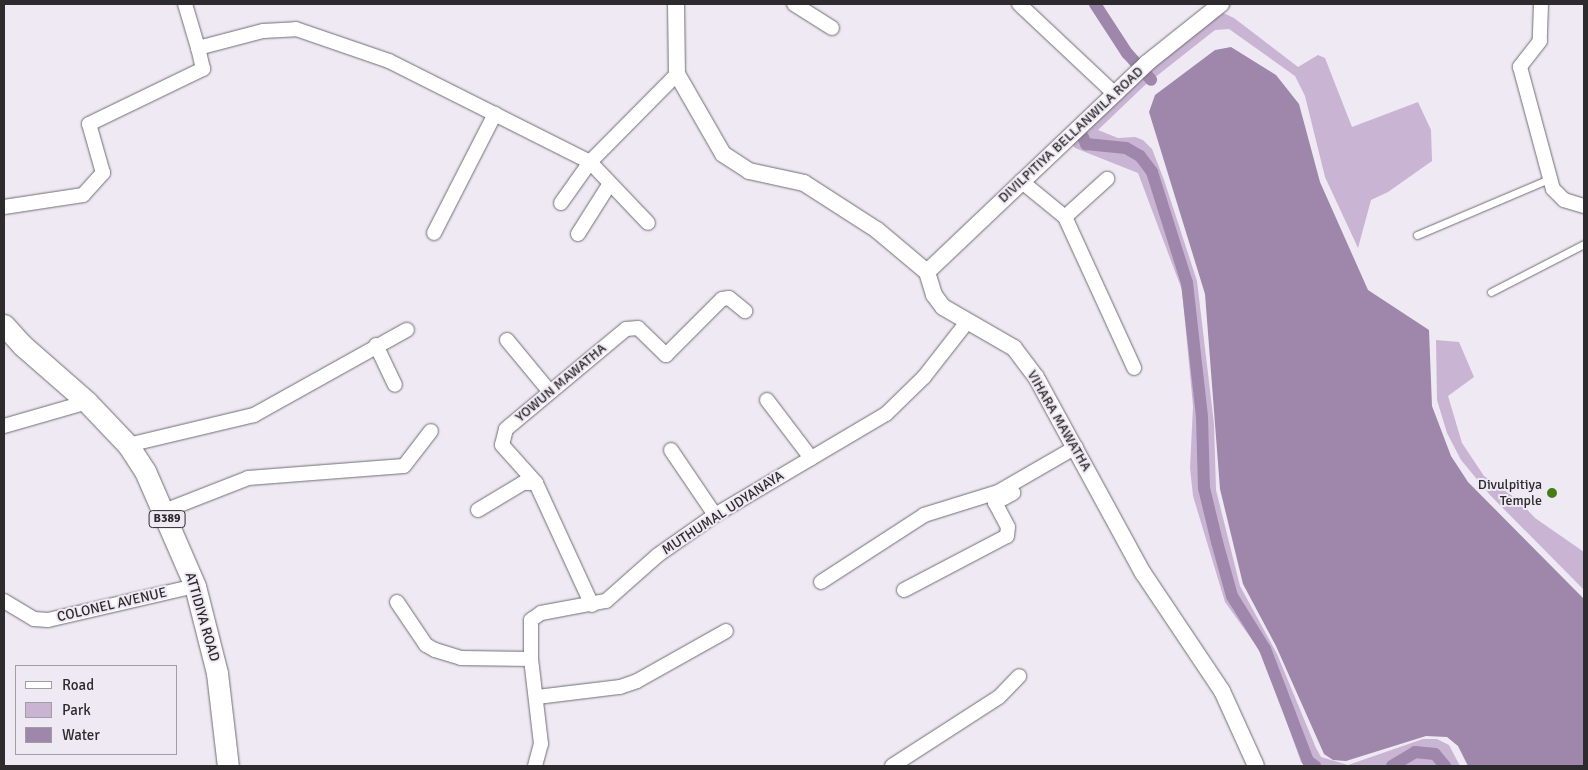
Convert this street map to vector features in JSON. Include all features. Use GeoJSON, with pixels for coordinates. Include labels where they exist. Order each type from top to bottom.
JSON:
{"type":"FeatureCollection","features":[{"type":"Feature","properties":{"kind":"main road","name":"ATTIDIYA ROAD"},"geometry":{"type":"LineString","coordinates":[[4,325],[22,345],[87,402],[128,445],[145,471],[195,586],[217,673],[228,766]]}},
{"type":"Feature","properties":{"kind":"street"},"geometry":{"type":"LineString","coordinates":[[4,207],[83,195],[103,173],[89,124],[203,69],[185,4]]}},
{"type":"Feature","properties":{"kind":"street"},"geometry":{"type":"LineString","coordinates":[[676,4],[677,74],[723,154],[749,171],[804,183],[877,230],[927,272]]}},
{"type":"Feature","properties":{"kind":"street"},"geometry":{"type":"LineString","coordinates":[[794,4],[832,28]]}},
{"type":"Feature","properties":{"kind":"street"},"geometry":{"type":"LineString","coordinates":[[1019,4],[1115,94]]}},
{"type":"Feature","properties":{"kind":"street","name":"DIVILPITIYA BELLANWILA ROAD"},"geometry":{"type":"LineString","coordinates":[[927,272],[1020,181],[1115,94],[1203,15],[1221,4]]}},
{"type":"Feature","properties":{"kind":"street"},"geometry":{"type":"LineString","coordinates":[[1540,4],[1540,41],[1520,67],[1549,179],[1564,200],[1584,206]]}},
{"type":"Feature","properties":{"kind":"street"},"geometry":{"type":"LineString","coordinates":[[198,48],[263,31],[296,29],[389,61],[590,162],[609,185],[648,223]]}},
{"type":"Feature","properties":{"kind":"street"},"geometry":{"type":"LineString","coordinates":[[561,203],[590,162],[677,74]]}},
{"type":"Feature","properties":{"kind":"street"},"geometry":{"type":"LineString","coordinates":[[434,234],[495,114]]}},
{"type":"Feature","properties":{"kind":"street"},"geometry":{"type":"LineString","coordinates":[[1065,217],[1107,179]]}},
{"type":"Feature","properties":{"kind":"street"},"geometry":{"type":"LineString","coordinates":[[1020,181],[1065,217],[1134,368]]}},
{"type":"Feature","properties":{"kind":"street"},"geometry":{"type":"LineString","coordinates":[[578,234],[609,185]]}},
{"type":"Feature","properties":{"kind":"street","name":"VIHARA MAWATHA"},"geometry":{"type":"LineString","coordinates":[[927,272],[934,295],[942,307],[1014,348],[1036,377],[1143,573],[1222,692],[1256,766]]}},
{"type":"Feature","properties":{"kind":"street","name":"YOWUN MAWATHA"},"geometry":{"type":"LineString","coordinates":[[592,605],[536,483],[502,445],[506,429],[626,329],[638,328],[666,355],[722,299],[729,298],[745,311]]}},
{"type":"Feature","properties":{"kind":"street","name":"MUTHUMAL UDYANAYA"},"geometry":{"type":"LineString","coordinates":[[535,766],[541,744],[531,660],[531,620],[541,613],[592,605],[615,595],[658,555],[715,515],[886,414],[924,377],[967,322]]}},
{"type":"Feature","properties":{"kind":"street"},"geometry":{"type":"LineString","coordinates":[[128,445],[254,415],[376,345],[407,330]]}},
{"type":"Feature","properties":{"kind":"street"},"geometry":{"type":"LineString","coordinates":[[508,340],[550,392]]}},
{"type":"Feature","properties":{"kind":"street"},"geometry":{"type":"LineString","coordinates":[[376,345],[395,385]]}},
{"type":"Feature","properties":{"kind":"street"},"geometry":{"type":"LineString","coordinates":[[767,400],[811,458]]}},
{"type":"Feature","properties":{"kind":"street"},"geometry":{"type":"LineString","coordinates":[[4,426],[87,402]]}},
{"type":"Feature","properties":{"kind":"street"},"geometry":{"type":"LineString","coordinates":[[164,511],[248,478],[404,466],[431,431]]}},
{"type":"Feature","properties":{"kind":"street"},"geometry":{"type":"LineString","coordinates":[[671,450],[715,515]]}},
{"type":"Feature","properties":{"kind":"street"},"geometry":{"type":"LineString","coordinates":[[821,582],[924,515],[998,492],[1077,450]]}},
{"type":"Feature","properties":{"kind":"street"},"geometry":{"type":"LineString","coordinates":[[904,590],[1007,536],[1008,527],[995,503],[1077,450]]}},
{"type":"Feature","properties":{"kind":"street"},"geometry":{"type":"LineString","coordinates":[[478,510],[523,483],[536,483]]}},
{"type":"Feature","properties":{"kind":"street","name":"COLONEL AVENUE"},"geometry":{"type":"LineString","coordinates":[[4,601],[34,619],[48,620],[195,586]]}},
{"type":"Feature","properties":{"kind":"street"},"geometry":{"type":"LineString","coordinates":[[397,602],[426,645],[435,650],[461,658],[531,660]]}},
{"type":"Feature","properties":{"kind":"street"},"geometry":{"type":"LineString","coordinates":[[536,697],[620,687],[637,681],[726,632]]}},
{"type":"Feature","properties":{"kind":"street"},"geometry":{"type":"LineString","coordinates":[[892,766],[999,697],[1020,676]]}},
{"type":"Feature","properties":{"kind":"lane"},"geometry":{"type":"LineString","coordinates":[[1417,235],[1549,179]]}},
{"type":"Feature","properties":{"kind":"lane"},"geometry":{"type":"LineString","coordinates":[[1491,292],[1584,244]]}},
{"type":"Feature","properties":{"kind":"green space"},"geometry":{"type":"Polygon","coordinates":[[[1217,10],[1234,18],[1298,67],[1318,55],[1325,58],[1352,127],[1418,102],[1431,130],[1432,161],[1388,192],[1371,200],[1358,248],[1325,177],[1305,96],[1295,76],[1229,29],[1215,30],[1144,86],[1098,130],[1118,138],[1135,137],[1143,140],[1152,149],[1164,180],[1197,281],[1214,424],[1216,490],[1240,586],[1277,654],[1321,757],[1348,765],[1423,739],[1437,739],[1449,745],[1460,766],[1306,766],[1301,762],[1263,655],[1225,602],[1193,496],[1190,468],[1193,406],[1182,290],[1138,173],[1075,148],[1067,138],[1217,10]]]}},
{"type":"Feature","properties":{"kind":"green space"},"geometry":{"type":"Polygon","coordinates":[[[1436,340],[1459,342],[1474,377],[1448,396],[1462,443],[1484,476],[1518,500],[1535,518],[1584,552],[1584,590],[1490,495],[1461,460],[1447,433],[1437,400],[1436,340]]]}},
{"type":"Feature","properties":{"kind":"water"},"geometry":{"type":"Polygon","coordinates":[[[1231,47],[1276,75],[1299,104],[1320,182],[1368,290],[1429,330],[1432,406],[1451,456],[1468,482],[1584,599],[1584,766],[1468,766],[1458,746],[1447,737],[1426,736],[1346,761],[1333,760],[1324,754],[1276,646],[1243,584],[1220,489],[1205,294],[1149,112],[1155,95],[1215,50],[1231,47]]]}},
{"type":"Feature","properties":{"kind":"waterway"},"geometry":{"type":"LineString","coordinates":[[1095,4],[1127,53],[1151,80]]}},
{"type":"Feature","properties":{"kind":"waterway"},"geometry":{"type":"LineString","coordinates":[[1083,137],[1086,144],[1126,148],[1140,156],[1152,172],[1187,283],[1202,417],[1204,488],[1217,542],[1232,596],[1265,649],[1308,761],[1315,766]]}},
{"type":"Feature","properties":{"kind":"waterway"},"geometry":{"type":"LineString","coordinates":[[1392,766],[1415,752],[1435,754],[1445,766]]}},
{"type":"Feature","properties":{"kind":"place","name":"Divulpitiya Temple"},"geometry":{"type":"Point","coordinates":[1552,493]}}]}
